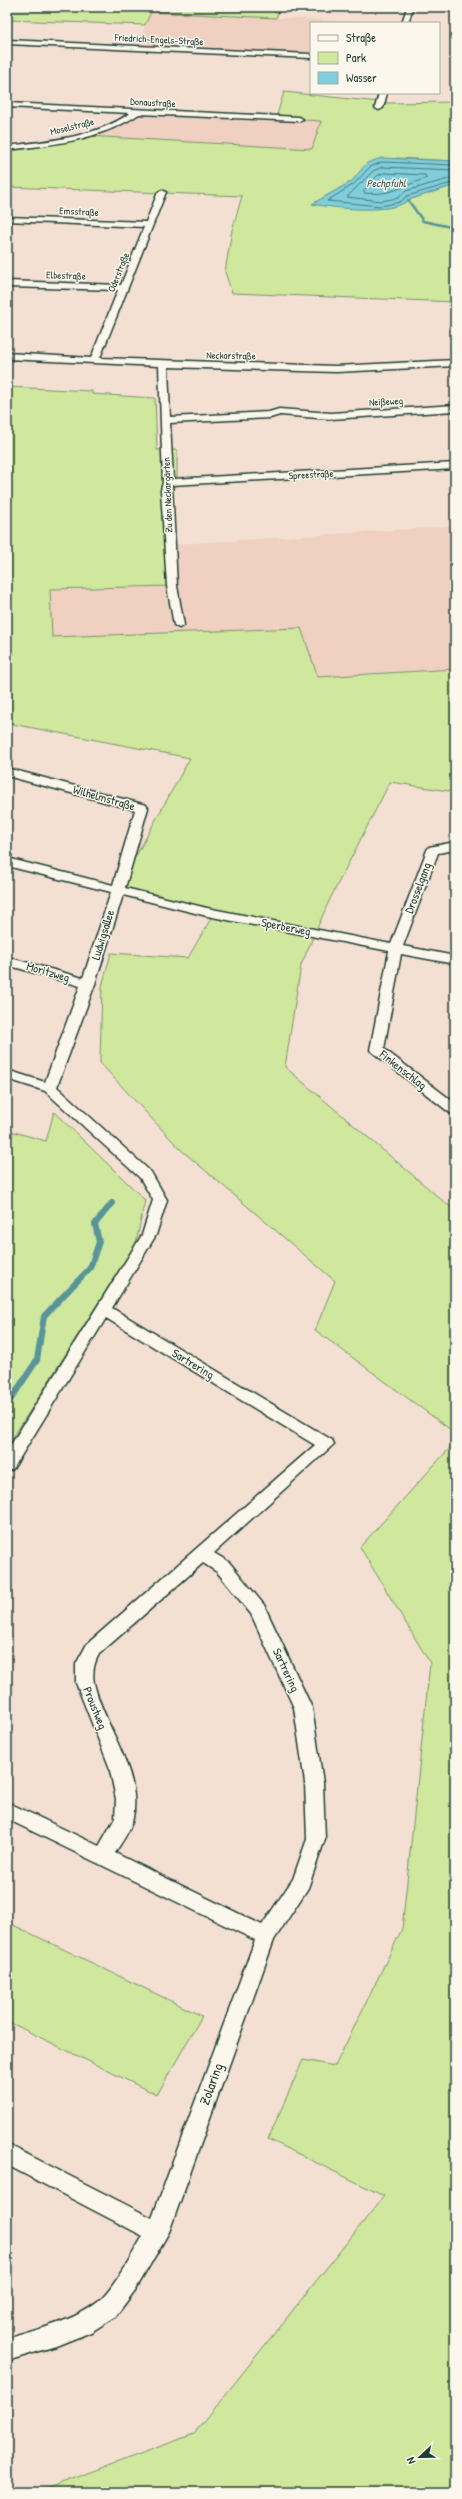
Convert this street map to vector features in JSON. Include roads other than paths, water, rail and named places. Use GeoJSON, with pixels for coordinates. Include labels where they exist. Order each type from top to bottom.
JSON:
{"type":"FeatureCollection","features":[{"type":"Feature","properties":{"kind":"street"},"geometry":{"type":"LineString","coordinates":[[405,22],[410,7]]}},
{"type":"Feature","properties":{"kind":"street","name":"Friedrich-Engels-Straße"},"geometry":{"type":"LineString","coordinates":[[7,42],[310,56]]}},
{"type":"Feature","properties":{"kind":"street"},"geometry":{"type":"LineString","coordinates":[[379,108],[383,94]]}},
{"type":"Feature","properties":{"kind":"street","name":"Donaustraße"},"geometry":{"type":"LineString","coordinates":[[7,104],[299,119]]}},
{"type":"Feature","properties":{"kind":"street","name":"Moselstraße"},"geometry":{"type":"LineString","coordinates":[[7,148],[82,135],[130,118],[138,111]]}},
{"type":"Feature","properties":{"kind":"street","name":"Oderstraße"},"geometry":{"type":"LineString","coordinates":[[95,360],[162,192]]}},
{"type":"Feature","properties":{"kind":"street","name":"Emsstraße"},"geometry":{"type":"LineString","coordinates":[[7,218],[149,225]]}},
{"type":"Feature","properties":{"kind":"street","name":"Elbestraße"},"geometry":{"type":"LineString","coordinates":[[7,284],[124,288]]}},
{"type":"Feature","properties":{"kind":"street","name":"Neckarstraße"},"geometry":{"type":"LineString","coordinates":[[7,356],[163,364],[336,369],[455,363]]}},
{"type":"Feature","properties":{"kind":"street","name":"Zu den Neckargärten"},"geometry":{"type":"LineString","coordinates":[[163,364],[168,482],[166,490],[172,586],[179,624]]}},
{"type":"Feature","properties":{"kind":"street","name":"Neißeweg"},"geometry":{"type":"LineString","coordinates":[[165,420],[270,415],[306,418],[318,415],[455,408]]}},
{"type":"Feature","properties":{"kind":"street","name":"Spreestraße"},"geometry":{"type":"LineString","coordinates":[[168,482],[455,466]]}},
{"type":"Feature","properties":{"kind":"street","name":"Wilhelmstraße"},"geometry":{"type":"LineString","coordinates":[[7,772],[142,808],[117,890]]}},
{"type":"Feature","properties":{"kind":"street","name":"Drosselgang"},"geometry":{"type":"LineString","coordinates":[[396,948],[432,850],[455,846]]}},
{"type":"Feature","properties":{"kind":"street"},"geometry":{"type":"LineString","coordinates":[[7,862],[117,890]]}},
{"type":"Feature","properties":{"kind":"street","name":"Sperberweg"},"geometry":{"type":"LineString","coordinates":[[117,890],[207,912],[455,960]]}},
{"type":"Feature","properties":{"kind":"street","name":"Ludwigsallee"},"geometry":{"type":"LineString","coordinates":[[50,1088],[88,984],[117,890]]}},
{"type":"Feature","properties":{"kind":"street","name":"Finkenschlag"},"geometry":{"type":"LineString","coordinates":[[396,948],[376,1050],[455,1110]]}},
{"type":"Feature","properties":{"kind":"street","name":"Moritzweg"},"geometry":{"type":"LineString","coordinates":[[7,961],[88,984]]}},
{"type":"Feature","properties":{"kind":"street"},"geometry":{"type":"LineString","coordinates":[[7,1074],[50,1088],[146,1175],[160,1200],[149,1235],[7,1465]]}},
{"type":"Feature","properties":{"kind":"street","name":"Sartrering"},"geometry":{"type":"LineString","coordinates":[[104,1310],[326,1444],[202,1554],[223,1567],[258,1610],[303,1708],[314,1783],[316,1839],[301,1882],[266,1936]]}},
{"type":"Feature","properties":{"kind":"street","name":"Proustweg"},"geometry":{"type":"LineString","coordinates":[[103,1857],[124,1819],[125,1799],[118,1766],[85,1683],[85,1664],[93,1649],[202,1554]]}},
{"type":"Feature","properties":{"kind":"street"},"geometry":{"type":"LineString","coordinates":[[7,1810],[266,1936]]}},
{"type":"Feature","properties":{"kind":"street","name":"Zolaring"},"geometry":{"type":"LineString","coordinates":[[7,2350],[56,2335],[83,2324],[107,2309],[128,2281],[158,2232],[266,1936]]}},
{"type":"Feature","properties":{"kind":"street"},"geometry":{"type":"LineString","coordinates":[[7,2154],[158,2232]]}},
{"type":"Feature","properties":{"kind":"water","name":"Pechpfuhl"},"geometry":{"type":"Polygon","coordinates":[[[381,158],[455,161],[455,185],[408,200],[401,205],[390,208],[363,209],[312,204],[352,181],[367,163],[381,158]]]}},
{"type":"Feature","properties":{"kind":"waterway"},"geometry":{"type":"LineString","coordinates":[[408,200],[423,221],[455,228]]}},
{"type":"Feature","properties":{"kind":"waterway"},"geometry":{"type":"LineString","coordinates":[[7,1405],[37,1360],[44,1316],[90,1268],[99,1242],[95,1224],[112,1203]]}}]}
